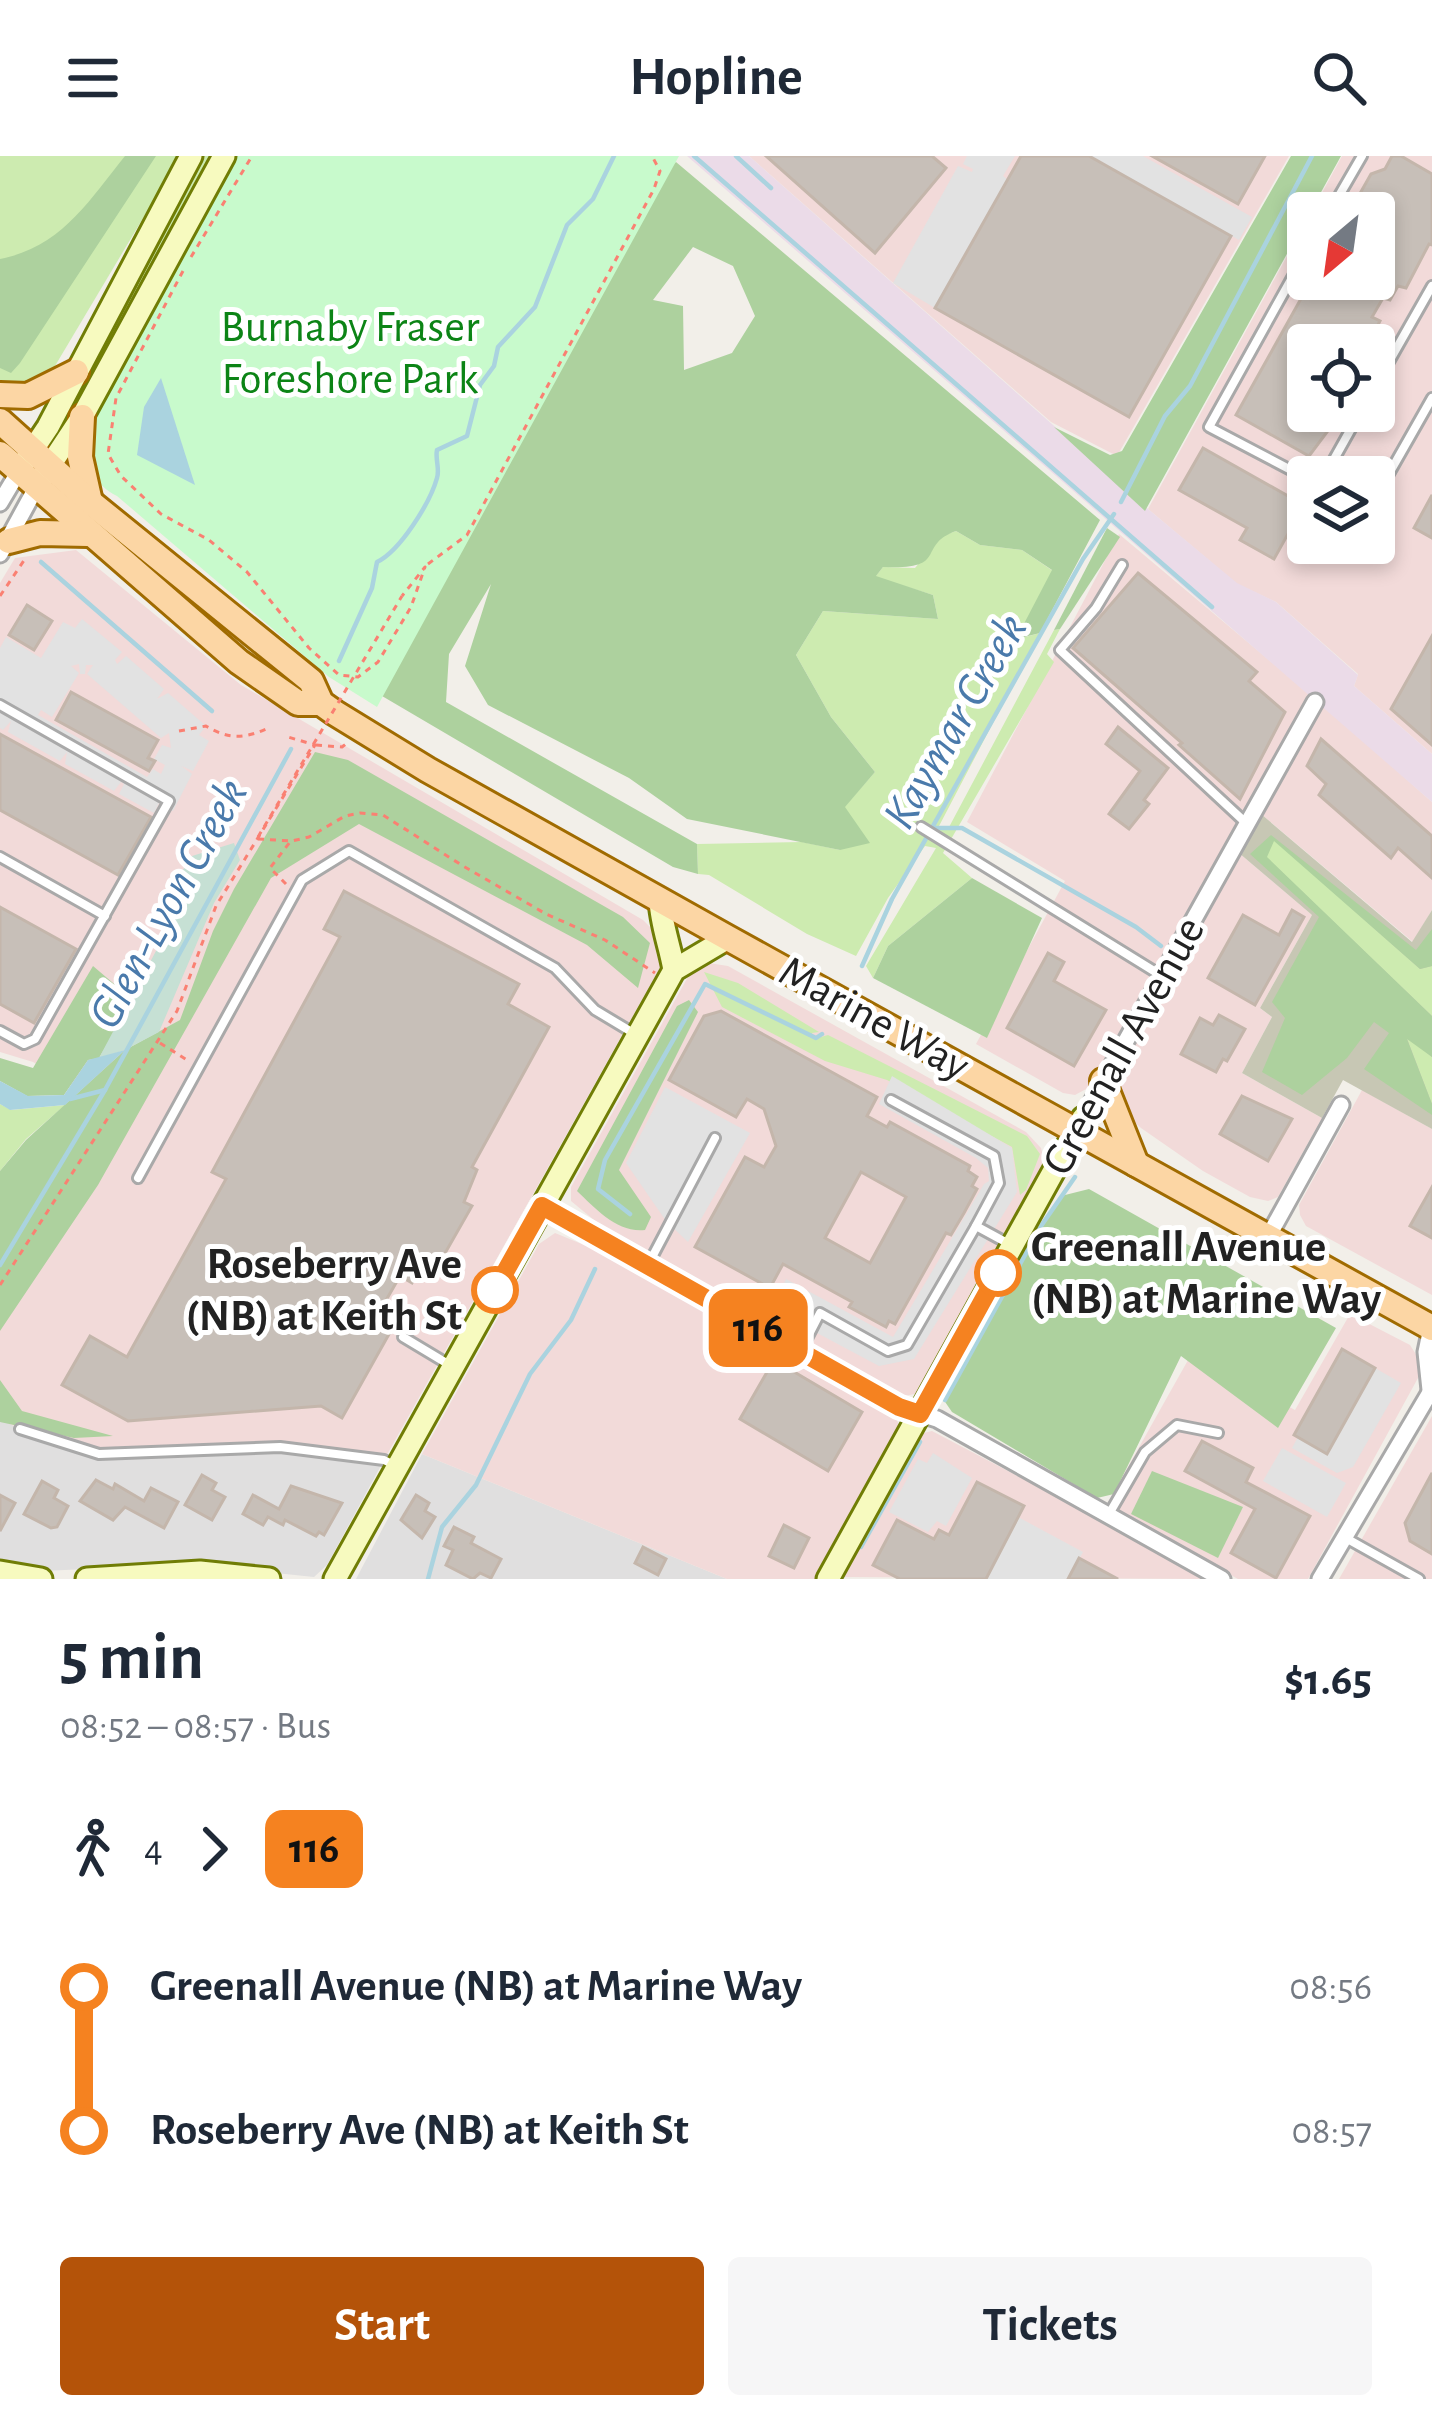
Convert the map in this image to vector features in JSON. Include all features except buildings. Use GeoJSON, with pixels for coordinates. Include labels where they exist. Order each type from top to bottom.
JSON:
{"type":"FeatureCollection","features":[{"type":"Feature","properties":{"kind":"main road"},"geometry":{"type":"LineString","coordinates":[[0,395],[28,396],[76,372]]}},
{"type":"Feature","properties":{"kind":"main road"},"geometry":{"type":"LineString","coordinates":[[82,417],[80,457],[89,502]]}},
{"type":"Feature","properties":{"kind":"main road","name":"Marine Way"},"geometry":{"type":"LineString","coordinates":[[0,421],[28,465],[88,534],[239,662],[298,703],[321,703],[660,900],[1079,1125],[1136,1164],[1432,1328]]}},
{"type":"Feature","properties":{"kind":"main road","name":"Marine Way"},"geometry":{"type":"LineString","coordinates":[[28,465],[89,502],[311,681],[321,703]]}},
{"type":"Feature","properties":{"kind":"main road"},"geometry":{"type":"LineString","coordinates":[[14,549],[40,532],[88,534]]}},
{"type":"Feature","properties":{"kind":"main road"},"geometry":{"type":"LineString","coordinates":[[1103,1081],[1136,1164]]}},
{"type":"Feature","properties":{"kind":"street"},"geometry":{"type":"LineString","coordinates":[[0,503],[28,465],[191,156]]}},
{"type":"Feature","properties":{"kind":"street"},"geometry":{"type":"LineString","coordinates":[[14,549],[28,465],[82,417],[224,156]]}},
{"type":"Feature","properties":{"kind":"street","name":"Greenall Avenue"},"geometry":{"type":"LineString","coordinates":[[834,1576],[1315,702]]}},
{"type":"Feature","properties":{"kind":"street"},"geometry":{"type":"LineString","coordinates":[[660,900],[661,921],[670,939],[670,976]]}},
{"type":"Feature","properties":{"kind":"street"},"geometry":{"type":"LineString","coordinates":[[335,1579],[670,976],[728,938]]}},
{"type":"Feature","properties":{"kind":"street"},"geometry":{"type":"LineString","coordinates":[[1268,1238],[1341,1105]]}},
{"type":"Feature","properties":{"kind":"street"},"geometry":{"type":"LineString","coordinates":[[542,1206],[899,1407],[937,1419],[1113,1507],[1222,1579]]}},
{"type":"Feature","properties":{"kind":"street"},"geometry":{"type":"LineString","coordinates":[[1320,1579],[1430,1395],[1426,1352],[1432,1328]]}},
{"type":"Feature","properties":{"kind":"street"},"geometry":{"type":"LineString","coordinates":[[87,1579],[200,1572],[269,1579]]}},
{"type":"Feature","properties":{"kind":"street"},"geometry":{"type":"LineString","coordinates":[[0,1573],[41,1579]]}},
{"type":"Feature","properties":{"kind":"lane"},"geometry":{"type":"LineString","coordinates":[[1341,192],[1361,156]]}},
{"type":"Feature","properties":{"kind":"lane"},"geometry":{"type":"LineString","coordinates":[[1395,351],[1432,286]]}},
{"type":"Feature","properties":{"kind":"lane"},"geometry":{"type":"LineString","coordinates":[[1287,287],[1209,427],[1287,468]]}},
{"type":"Feature","properties":{"kind":"lane"},"geometry":{"type":"LineString","coordinates":[[1395,463],[1432,398]]}},
{"type":"Feature","properties":{"kind":"lane"},"geometry":{"type":"LineString","coordinates":[[1122,566],[1096,608],[1060,650],[1247,824]]}},
{"type":"Feature","properties":{"kind":"lane"},"geometry":{"type":"LineString","coordinates":[[0,705],[169,800],[35,1039],[24,1043],[0,1030]]}},
{"type":"Feature","properties":{"kind":"lane"},"geometry":{"type":"LineString","coordinates":[[920,827],[1163,977]]}},
{"type":"Feature","properties":{"kind":"lane"},"geometry":{"type":"LineString","coordinates":[[139,1178],[302,880],[349,851],[555,968],[595,1010],[637,1034]]}},
{"type":"Feature","properties":{"kind":"lane"},"geometry":{"type":"LineString","coordinates":[[0,857],[104,916]]}},
{"type":"Feature","properties":{"kind":"lane"},"geometry":{"type":"LineString","coordinates":[[800,1352],[820,1313],[888,1351],[908,1345],[999,1183],[994,1156],[891,1100]]}},
{"type":"Feature","properties":{"kind":"lane"},"geometry":{"type":"LineString","coordinates":[[648,1265],[715,1138]]}},
{"type":"Feature","properties":{"kind":"lane"},"geometry":{"type":"LineString","coordinates":[[976,1226],[1012,1246]]}},
{"type":"Feature","properties":{"kind":"lane"},"geometry":{"type":"LineString","coordinates":[[404,1336],[452,1366]]}},
{"type":"Feature","properties":{"kind":"lane"},"geometry":{"type":"LineString","coordinates":[[1113,1507],[1145,1452],[1178,1425],[1218,1433]]}},
{"type":"Feature","properties":{"kind":"lane"},"geometry":{"type":"LineString","coordinates":[[20,1430],[99,1454],[280,1447],[384,1460],[398,1466]]}},
{"type":"Feature","properties":{"kind":"lane"},"geometry":{"type":"LineString","coordinates":[[1344,1537],[1419,1579]]}},
{"type":"Feature","properties":{"kind":"path"},"geometry":{"type":"LineString","coordinates":[[251,156],[186,265],[116,398],[109,454],[121,476],[161,514],[209,540],[247,572],[309,648],[339,675],[358,677],[378,662],[411,607],[425,567]]}},
{"type":"Feature","properties":{"kind":"path"},"geometry":{"type":"LineString","coordinates":[[0,1286],[177,1011],[216,906],[402,596],[425,567],[467,535],[654,189],[660,171],[652,156]]}},
{"type":"Feature","properties":{"kind":"path"},"geometry":{"type":"LineString","coordinates":[[0,596],[14,549]]}},
{"type":"Feature","properties":{"kind":"path"},"geometry":{"type":"LineString","coordinates":[[179,731],[206,726],[220,735],[251,739],[271,727]]}},
{"type":"Feature","properties":{"kind":"path"},"geometry":{"type":"LineString","coordinates":[[289,737],[342,747],[362,729]]}},
{"type":"Feature","properties":{"kind":"path"},"geometry":{"type":"LineString","coordinates":[[257,838],[315,745]]}},
{"type":"Feature","properties":{"kind":"path"},"geometry":{"type":"LineString","coordinates":[[257,838],[292,841],[309,837],[345,816],[383,815],[546,914],[670,976]]}},
{"type":"Feature","properties":{"kind":"path"},"geometry":{"type":"LineString","coordinates":[[292,841],[270,868],[295,893]]}},
{"type":"Feature","properties":{"kind":"path"},"geometry":{"type":"LineString","coordinates":[[158,1042],[199,1067]]}},
{"type":"Feature","properties":{"kind":"shaded area"},"geometry":{"type":"Polygon","coordinates":[[[687,156],[749,156],[1148,509],[1237,583],[1276,602],[1358,675],[1354,686],[1432,754],[1432,802],[687,156]]]}},
{"type":"Feature","properties":{"kind":"shaded area"},"geometry":{"type":"Polygon","coordinates":[[[749,156],[1289,156],[1117,456],[1051,422],[749,156]]]}},
{"type":"Feature","properties":{"kind":"shaded area"},"geometry":{"type":"Polygon","coordinates":[[[967,156],[1015,156],[1003,176],[1008,180],[935,308],[893,283],[958,166],[972,172],[963,164],[967,156]]]}},
{"type":"Feature","properties":{"kind":"shaded area"},"geometry":{"type":"Polygon","coordinates":[[[1089,156],[1143,156],[1252,217],[1239,240],[1089,156]]]}},
{"type":"Feature","properties":{"kind":"shaded area"},"geometry":{"type":"Polygon","coordinates":[[[1342,156],[1432,156],[1432,754],[1354,686],[1358,674],[1276,602],[1237,584],[1148,509],[1287,256],[1287,300],[1395,300],[1395,192],[1322,192],[1342,156]]]}},
{"type":"Feature","properties":{"kind":"shaded area"},"geometry":{"type":"Polygon","coordinates":[[[1119,534],[1312,696],[1145,998],[1088,1088],[1075,1095],[1063,1093],[976,1044],[1065,881],[967,822],[1119,534]]]}},
{"type":"Feature","properties":{"kind":"shaded area"},"geometry":{"type":"Polygon","coordinates":[[[76,550],[241,685],[643,920],[660,937],[663,962],[384,1460],[280,1447],[99,1454],[0,1419],[0,1284],[99,1102],[33,1062],[0,1052],[0,583],[15,558],[76,550]]]}},
{"type":"Feature","properties":{"kind":"shaded area"},"geometry":{"type":"Polygon","coordinates":[[[82,619],[122,652],[117,664],[126,656],[164,689],[157,699],[168,693],[206,726],[199,735],[209,741],[193,771],[181,766],[192,774],[173,811],[159,803],[154,813],[119,794],[121,782],[114,791],[65,764],[67,752],[60,761],[8,732],[11,721],[0,728],[0,648],[6,637],[41,658],[63,622],[75,628],[82,619]],[[79,664],[71,666],[79,673],[52,717],[41,710],[38,715],[147,777],[153,769],[161,774],[165,765],[154,759],[162,745],[171,748],[169,733],[161,738],[87,674],[93,665],[86,665],[85,674],[80,674],[79,664]]]}},
{"type":"Feature","properties":{"kind":"shaded area"},"geometry":{"type":"Polygon","coordinates":[[[1322,704],[1432,802],[1432,910],[1413,942],[1261,814],[1322,704]]]}},
{"type":"Feature","properties":{"kind":"shaded area"},"geometry":{"type":"Polygon","coordinates":[[[1261,814],[1412,942],[1432,910],[1432,1129],[1343,1080],[1322,1118],[1242,1073],[1272,1017],[1260,1008],[1312,915],[1239,853],[1261,814]]]}},
{"type":"Feature","properties":{"kind":"shaded area"},"geometry":{"type":"Polygon","coordinates":[[[234,843],[240,860],[214,903],[159,1032],[99,1058],[181,904],[172,887],[192,856],[234,843]]]}},
{"type":"Feature","properties":{"kind":"shaded area"},"geometry":{"type":"Polygon","coordinates":[[[1239,853],[1312,915],[1260,1008],[1272,1017],[1242,1073],[1322,1118],[1278,1197],[1268,1201],[1250,1197],[1203,1171],[1141,1128],[1123,1112],[1116,1087],[1127,1058],[1239,853]]]}},
{"type":"Feature","properties":{"kind":"shaded area"},"geometry":{"type":"Polygon","coordinates":[[[702,962],[728,966],[1026,1132],[1041,1148],[1044,1160],[1034,1191],[920,1393],[904,1396],[883,1388],[623,1244],[571,1201],[571,1187],[694,966],[702,962]]]}},
{"type":"Feature","properties":{"kind":"shaded area"},"geometry":{"type":"Polygon","coordinates":[[[892,1076],[1012,1148],[1017,1192],[914,1359],[879,1366],[772,1309],[786,1279],[893,1337],[989,1181],[988,1168],[976,1158],[879,1104],[892,1076]]]}},
{"type":"Feature","properties":{"kind":"shaded area"},"geometry":{"type":"Polygon","coordinates":[[[665,1087],[750,1133],[688,1242],[666,1221],[626,1163],[665,1087]]]}},
{"type":"Feature","properties":{"kind":"shaded area"},"geometry":{"type":"Polygon","coordinates":[[[1362,1090],[1432,1129],[1432,1295],[1306,1226],[1300,1215],[1299,1205],[1362,1090]]]}},
{"type":"Feature","properties":{"kind":"shaded area"},"geometry":{"type":"Polygon","coordinates":[[[555,1233],[606,1254],[895,1415],[900,1428],[815,1579],[727,1579],[422,1454],[539,1244],[555,1233]]]}},
{"type":"Feature","properties":{"kind":"shaded area"},"geometry":{"type":"Polygon","coordinates":[[[1350,1314],[1410,1345],[1424,1367],[1308,1579],[1238,1579],[1106,1506],[1192,1353],[1295,1410],[1350,1314]]]}},
{"type":"Feature","properties":{"kind":"shaded area"},"geometry":{"type":"Polygon","coordinates":[[[1375,1368],[1401,1383],[1353,1467],[1337,1473],[1292,1448],[1298,1437],[1326,1453],[1375,1368]]]}},
{"type":"Feature","properties":{"kind":"shaded area"},"geometry":{"type":"Polygon","coordinates":[[[1432,1416],[1432,1579],[1339,1579],[1432,1416]]]}},
{"type":"Feature","properties":{"kind":"shaded area"},"geometry":{"type":"Polygon","coordinates":[[[0,1419],[20,1429],[384,1460],[327,1565],[314,1577],[188,1564],[44,1571],[0,1563],[0,1419]]]}},
{"type":"Feature","properties":{"kind":"shaded area"},"geometry":{"type":"Polygon","coordinates":[[[932,1431],[1207,1579],[841,1577],[920,1434],[932,1431]]]}},
{"type":"Feature","properties":{"kind":"shaded area"},"geometry":{"type":"Polygon","coordinates":[[[1282,1448],[1346,1483],[1327,1517],[1263,1481],[1282,1448]]]}},
{"type":"Feature","properties":{"kind":"shaded area"},"geometry":{"type":"Polygon","coordinates":[[[933,1453],[972,1478],[946,1526],[937,1521],[928,1532],[889,1512],[918,1459],[927,1463],[933,1453]]]}},
{"type":"Feature","properties":{"kind":"shaded area"},"geometry":{"type":"Polygon","coordinates":[[[422,1454],[727,1579],[356,1579],[422,1454]]]}},
{"type":"Feature","properties":{"kind":"shaded area"},"geometry":{"type":"Polygon","coordinates":[[[1018,1517],[1083,1552],[1068,1579],[986,1579],[1018,1517]]]}},
{"type":"Feature","properties":{"kind":"green space"},"geometry":{"type":"Polygon","coordinates":[[[0,156],[180,156],[52,371],[41,383],[0,389],[0,156]]]}},
{"type":"Feature","properties":{"kind":"green space"},"geometry":{"type":"Polygon","coordinates":[[[125,156],[156,156],[20,363],[11,373],[0,368],[0,259],[57,233],[125,156]]]}},
{"type":"Feature","properties":{"kind":"green space"},"geometry":{"type":"Polygon","coordinates":[[[203,156],[215,156],[105,363],[95,357],[203,156]]]}},
{"type":"Feature","properties":{"kind":"green space","name":"Burnaby Fraser Foreshore Park"},"geometry":{"type":"Polygon","coordinates":[[[233,156],[679,156],[377,707],[329,677],[106,489],[92,472],[89,439],[95,415],[233,156]]]}},
{"type":"Feature","properties":{"kind":"green space"},"geometry":{"type":"Polygon","coordinates":[[[1291,156],[1341,156],[1321,192],[1287,192],[1287,254],[1145,511],[1054,427],[1110,455],[1122,451],[1291,156]]]}},
{"type":"Feature","properties":{"kind":"green space"},"geometry":{"type":"Polygon","coordinates":[[[676,162],[1100,520],[1040,633],[1016,639],[1052,570],[1022,550],[980,545],[956,531],[937,543],[925,561],[883,567],[876,576],[933,595],[938,619],[823,611],[796,655],[831,717],[875,772],[845,807],[870,843],[840,850],[687,819],[629,778],[488,705],[465,666],[491,584],[449,654],[446,702],[697,844],[698,874],[673,867],[365,686],[659,176],[676,162]],[[693,247],[653,300],[683,306],[684,370],[732,353],[755,316],[733,266],[693,247]]]}},
{"type":"Feature","properties":{"kind":"green space"},"geometry":{"type":"Polygon","coordinates":[[[1107,528],[1120,537],[1060,629],[1054,630],[1107,528]]]}},
{"type":"Feature","properties":{"kind":"green space"},"geometry":{"type":"Polygon","coordinates":[[[956,531],[980,545],[1022,550],[1053,571],[1018,639],[1040,633],[938,828],[948,829],[1054,630],[1060,629],[1047,654],[1054,662],[943,853],[972,878],[888,946],[873,978],[866,966],[936,848],[925,846],[888,898],[856,956],[807,934],[709,875],[698,874],[697,844],[802,842],[840,850],[844,807],[875,772],[831,717],[796,655],[823,611],[938,619],[933,595],[875,577],[883,567],[915,568],[942,536],[956,531]]]}},
{"type":"Feature","properties":{"kind":"green space"},"geometry":{"type":"Polygon","coordinates":[[[315,752],[348,760],[623,917],[650,943],[638,988],[587,945],[359,824],[271,878],[98,1185],[0,1331],[0,1171],[26,1140],[125,1050],[180,1020],[234,889],[315,752]]]}},
{"type":"Feature","properties":{"kind":"green space"},"geometry":{"type":"Polygon","coordinates":[[[1271,835],[1416,950],[1432,929],[1432,966],[1420,969],[1274,841],[1267,857],[1432,1016],[1432,1057],[1407,1039],[1432,1115],[1364,1069],[1389,1033],[1374,1022],[1347,1058],[1302,1095],[1262,1072],[1285,1018],[1272,1002],[1319,917],[1250,854],[1271,835]]]}},
{"type":"Feature","properties":{"kind":"green space"},"geometry":{"type":"Polygon","coordinates":[[[1274,840],[1420,969],[1432,966],[1432,1016],[1266,857],[1274,840]]]}},
{"type":"Feature","properties":{"kind":"green space"},"geometry":{"type":"Polygon","coordinates":[[[972,878],[1042,918],[987,1038],[873,978],[888,946],[972,878]]]}},
{"type":"Feature","properties":{"kind":"green space"},"geometry":{"type":"Polygon","coordinates":[[[93,966],[133,1000],[99,1058],[88,1060],[64,1095],[27,1096],[0,1081],[0,1058],[33,1068],[93,966]]]}},
{"type":"Feature","properties":{"kind":"green space"},"geometry":{"type":"Polygon","coordinates":[[[704,972],[738,983],[819,1032],[812,1033],[814,1039],[828,1035],[1027,1136],[1040,1154],[1026,1190],[1020,1195],[1012,1147],[887,1080],[825,1061],[722,1007],[704,972]]]}},
{"type":"Feature","properties":{"kind":"green space"},"geometry":{"type":"Polygon","coordinates":[[[689,1000],[698,1012],[619,1170],[651,1217],[645,1230],[625,1228],[577,1191],[677,1006],[689,1000]]]}},
{"type":"Feature","properties":{"kind":"green space"},"geometry":{"type":"Polygon","coordinates":[[[1406,1036],[1432,1057],[1432,1104],[1406,1036]]]}},
{"type":"Feature","properties":{"kind":"green space"},"geometry":{"type":"Polygon","coordinates":[[[0,1104],[11,1110],[65,1105],[26,1139],[0,1171],[0,1104]]]}},
{"type":"Feature","properties":{"kind":"green space"},"geometry":{"type":"Polygon","coordinates":[[[1089,1189],[1336,1328],[1278,1428],[1181,1356],[1114,1494],[1097,1498],[952,1412],[941,1396],[1061,1196],[1089,1189]]]}},
{"type":"Feature","properties":{"kind":"green space"},"geometry":{"type":"Polygon","coordinates":[[[0,1380],[22,1411],[113,1436],[74,1438],[0,1422],[0,1380]]]}},
{"type":"Feature","properties":{"kind":"green space"},"geometry":{"type":"Polygon","coordinates":[[[1152,1471],[1243,1507],[1218,1558],[1131,1514],[1152,1471]]]}},
{"type":"Feature","properties":{"kind":"water"},"geometry":{"type":"Polygon","coordinates":[[[161,378],[195,485],[137,455],[144,407],[161,378]]]}},
{"type":"Feature","properties":{"kind":"water"},"geometry":{"type":"Polygon","coordinates":[[[125,1050],[65,1105],[10,1110],[0,1104],[0,1081],[28,1096],[64,1095],[88,1060],[125,1050]]]}},
{"type":"Feature","properties":{"kind":"waterway","name":"Glen-Lyon Creek"},"geometry":{"type":"LineString","coordinates":[[339,661],[372,588],[377,562],[404,537],[428,500],[438,475],[437,450],[467,436],[480,385],[494,366],[498,347],[535,307],[567,225],[593,199],[614,156]]}},
{"type":"Feature","properties":{"kind":"waterway"},"geometry":{"type":"LineString","coordinates":[[694,156],[1212,607]]}},
{"type":"Feature","properties":{"kind":"waterway"},"geometry":{"type":"LineString","coordinates":[[736,156],[771,188]]}},
{"type":"Feature","properties":{"kind":"waterway","name":"Kaymar Creek"},"geometry":{"type":"LineString","coordinates":[[1121,502],[1165,416],[1190,386],[1312,156]]}},
{"type":"Feature","properties":{"kind":"waterway","name":"Kaymar Creek"},"geometry":{"type":"LineString","coordinates":[[862,966],[892,899],[1083,559],[1114,514]]}},
{"type":"Feature","properties":{"kind":"waterway"},"geometry":{"type":"LineString","coordinates":[[41,562],[212,711]]}},
{"type":"Feature","properties":{"kind":"waterway","name":"Glen-Lyon Creek"},"geometry":{"type":"LineString","coordinates":[[70,1099],[105,1090],[291,749]]}},
{"type":"Feature","properties":{"kind":"waterway"},"geometry":{"type":"LineString","coordinates":[[935,828],[962,828],[1161,946]]}},
{"type":"Feature","properties":{"kind":"waterway","name":"Kaymar Creek"},"geometry":{"type":"LineString","coordinates":[[630,1214],[598,1189],[605,1160],[705,984],[816,1038],[822,1034]]}},
{"type":"Feature","properties":{"kind":"waterway","name":"Glen-Lyon Creek"},"geometry":{"type":"LineString","coordinates":[[0,1265],[105,1090]]}},
{"type":"Feature","properties":{"kind":"waterway"},"geometry":{"type":"LineString","coordinates":[[945,1400],[1041,1226],[1075,1177]]}},
{"type":"Feature","properties":{"kind":"waterway","name":"Kaymar Creek"},"geometry":{"type":"LineString","coordinates":[[428,1579],[442,1527],[476,1485],[530,1374],[571,1320],[595,1269]]}},
{"type":"Feature","properties":{"kind":"waterway"},"geometry":{"type":"LineString","coordinates":[[861,1547],[920,1442]]}},
{"type":"Feature","properties":{"kind":"bus line","name":"116"},"geometry":{"type":"LineString","coordinates":[[495,1290],[542,1206],[899,1407],[920,1414],[998,1273]]}},
{"type":"Feature","properties":{"kind":"place","name":"Greenall Avenue (NB) at Marine Way"},"geometry":{"type":"Point","coordinates":[998,1273]}},
{"type":"Feature","properties":{"kind":"place","name":"Roseberry Ave (NB) at Keith St"},"geometry":{"type":"Point","coordinates":[495,1290]}}]}
